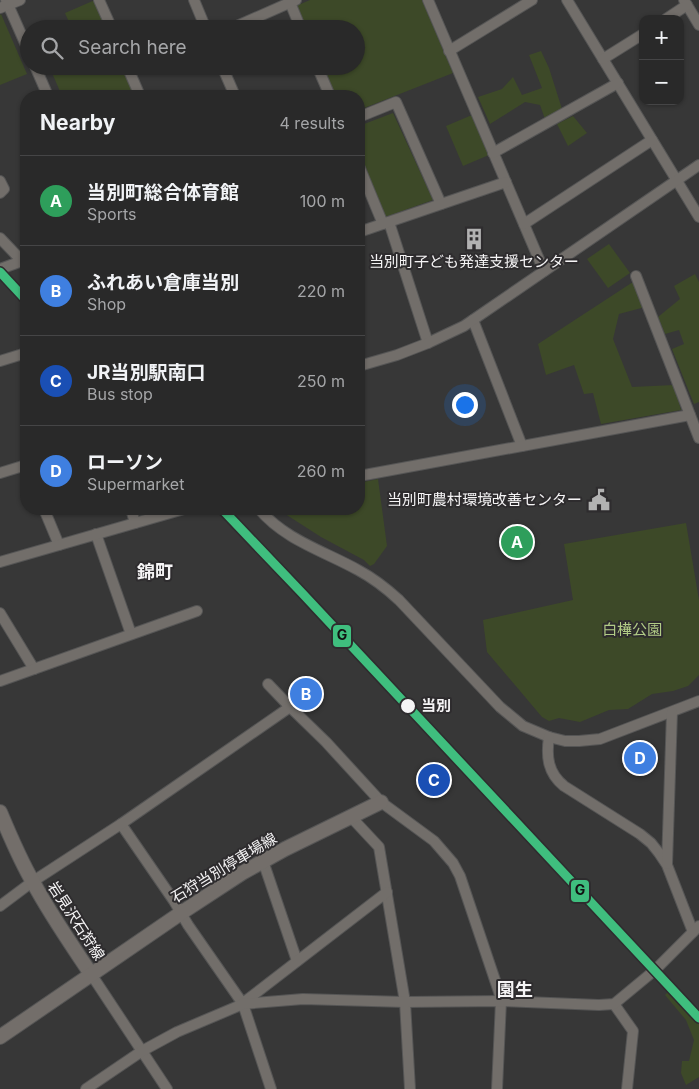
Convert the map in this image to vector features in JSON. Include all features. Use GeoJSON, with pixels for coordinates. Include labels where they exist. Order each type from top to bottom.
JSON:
{"type":"FeatureCollection","features":[{"type":"Feature","properties":{"kind":"main road","name":"石狩当別停車場線"},"geometry":{"type":"LineString","coordinates":[[91,974],[242,872],[381,802]]}},
{"type":"Feature","properties":{"kind":"main road","name":"岩見沢石狩線"},"geometry":{"type":"LineString","coordinates":[[0,812],[32,882],[91,974],[0,1036]]}},
{"type":"Feature","properties":{"kind":"street"},"geometry":{"type":"LineString","coordinates":[[20,0],[5,4],[20,34]]}},
{"type":"Feature","properties":{"kind":"street"},"geometry":{"type":"LineString","coordinates":[[194,0],[202,20]]}},
{"type":"Feature","properties":{"kind":"street"},"geometry":{"type":"LineString","coordinates":[[428,0],[544,271]]}},
{"type":"Feature","properties":{"kind":"street"},"geometry":{"type":"LineString","coordinates":[[449,51],[532,0]]}},
{"type":"Feature","properties":{"kind":"street"},"geometry":{"type":"LineString","coordinates":[[567,0],[699,217]]}},
{"type":"Feature","properties":{"kind":"street"},"geometry":{"type":"LineString","coordinates":[[102,1],[109,20]]}},
{"type":"Feature","properties":{"kind":"street"},"geometry":{"type":"LineString","coordinates":[[250,20],[292,1],[298,20]]}},
{"type":"Feature","properties":{"kind":"street"},"geometry":{"type":"LineString","coordinates":[[671,15],[685,3],[699,25]]}},
{"type":"Feature","properties":{"kind":"street"},"geometry":{"type":"LineString","coordinates":[[603,59],[639,36]]}},
{"type":"Feature","properties":{"kind":"street"},"geometry":{"type":"LineString","coordinates":[[39,75],[45,90]]}},
{"type":"Feature","properties":{"kind":"street"},"geometry":{"type":"LineString","coordinates":[[131,75],[137,90]]}},
{"type":"Feature","properties":{"kind":"street"},"geometry":{"type":"LineString","coordinates":[[226,75],[232,90]]}},
{"type":"Feature","properties":{"kind":"street"},"geometry":{"type":"LineString","coordinates":[[321,75],[327,90]]}},
{"type":"Feature","properties":{"kind":"street"},"geometry":{"type":"LineString","coordinates":[[493,153],[618,83]]}},
{"type":"Feature","properties":{"kind":"street"},"geometry":{"type":"LineString","coordinates":[[365,115],[396,102],[441,204]]}},
{"type":"Feature","properties":{"kind":"street"},"geometry":{"type":"LineString","coordinates":[[524,224],[652,140]]}},
{"type":"Feature","properties":{"kind":"street"},"geometry":{"type":"LineString","coordinates":[[365,364],[397,355],[464,326],[699,165]]}},
{"type":"Feature","properties":{"kind":"street"},"geometry":{"type":"LineString","coordinates":[[365,179],[386,223],[428,343]]}},
{"type":"Feature","properties":{"kind":"street"},"geometry":{"type":"LineString","coordinates":[[0,181],[4,189],[0,193]]}},
{"type":"Feature","properties":{"kind":"street"},"geometry":{"type":"LineString","coordinates":[[365,230],[506,182]]}},
{"type":"Feature","properties":{"kind":"street"},"geometry":{"type":"LineString","coordinates":[[0,238],[20,256]]}},
{"type":"Feature","properties":{"kind":"street"},"geometry":{"type":"LineString","coordinates":[[0,269],[20,262]]}},
{"type":"Feature","properties":{"kind":"street"},"geometry":{"type":"LineString","coordinates":[[636,276],[699,438]]}},
{"type":"Feature","properties":{"kind":"street"},"geometry":{"type":"LineString","coordinates":[[473,320],[522,446]]}},
{"type":"Feature","properties":{"kind":"street"},"geometry":{"type":"LineString","coordinates":[[1,359],[20,354]]}},
{"type":"Feature","properties":{"kind":"street"},"geometry":{"type":"LineString","coordinates":[[365,475],[690,416]]}},
{"type":"Feature","properties":{"kind":"street"},"geometry":{"type":"LineString","coordinates":[[0,473],[20,468]]}},
{"type":"Feature","properties":{"kind":"street"},"geometry":{"type":"LineString","coordinates":[[47,515],[60,545]]}},
{"type":"Feature","properties":{"kind":"street"},"geometry":{"type":"LineString","coordinates":[[133,515],[135,523]]}},
{"type":"Feature","properties":{"kind":"street"},"geometry":{"type":"LineString","coordinates":[[0,562],[163,515]]}},
{"type":"Feature","properties":{"kind":"street"},"geometry":{"type":"LineString","coordinates":[[264,515],[288,534],[357,569],[382,585],[399,600],[505,712],[533,732],[579,742],[600,739],[699,701]]}},
{"type":"Feature","properties":{"kind":"street"},"geometry":{"type":"LineString","coordinates":[[96,534],[131,634]]}},
{"type":"Feature","properties":{"kind":"street"},"geometry":{"type":"LineString","coordinates":[[0,681],[197,611]]}},
{"type":"Feature","properties":{"kind":"street"},"geometry":{"type":"LineString","coordinates":[[0,613],[34,669]]}},
{"type":"Feature","properties":{"kind":"street"},"geometry":{"type":"LineString","coordinates":[[268,684],[326,742],[381,802],[434,840],[453,863],[460,876],[501,1001],[497,1089]]}},
{"type":"Feature","properties":{"kind":"street"},"geometry":{"type":"LineString","coordinates":[[0,906],[32,882],[121,824],[290,708]]}},
{"type":"Feature","properties":{"kind":"street"},"geometry":{"type":"LineString","coordinates":[[666,866],[672,712]]}},
{"type":"Feature","properties":{"kind":"street"},"geometry":{"type":"LineString","coordinates":[[243,1004],[303,999],[614,1004],[655,970],[696,929],[666,866],[651,843],[558,782],[548,761],[549,737]]}},
{"type":"Feature","properties":{"kind":"street"},"geometry":{"type":"LineString","coordinates":[[351,817],[379,847],[405,1002],[410,1089]]}},
{"type":"Feature","properties":{"kind":"street"},"geometry":{"type":"LineString","coordinates":[[121,824],[243,1004],[271,1089]]}},
{"type":"Feature","properties":{"kind":"street"},"geometry":{"type":"LineString","coordinates":[[263,862],[297,962]]}},
{"type":"Feature","properties":{"kind":"street"},"geometry":{"type":"LineString","coordinates":[[86,1089],[142,1052],[177,1032],[243,1004],[387,892]]}},
{"type":"Feature","properties":{"kind":"street"},"geometry":{"type":"LineString","coordinates":[[91,974],[167,1089]]}},
{"type":"Feature","properties":{"kind":"street"},"geometry":{"type":"LineString","coordinates":[[614,1004],[633,1031],[627,1089]]}},
{"type":"Feature","properties":{"kind":"green space"},"geometry":{"type":"Polygon","coordinates":[[[95,0],[105,20],[68,20],[65,13],[95,0]]]}},
{"type":"Feature","properties":{"kind":"green space"},"geometry":{"type":"Polygon","coordinates":[[[310,0],[422,0],[453,73],[365,108],[365,90],[331,90],[325,75],[365,75],[365,20],[302,20],[296,6],[310,0]]]}},
{"type":"Feature","properties":{"kind":"green space"},"geometry":{"type":"Polygon","coordinates":[[[0,15],[20,58],[20,75],[25,75],[0,85],[0,15]]]}},
{"type":"Feature","properties":{"kind":"green space"},"geometry":{"type":"Polygon","coordinates":[[[541,51],[549,68],[562,109],[545,119],[540,105],[525,102],[490,124],[478,97],[502,89],[513,77],[522,95],[542,88],[529,55],[541,51]]]}},
{"type":"Feature","properties":{"kind":"green space"},"geometry":{"type":"Polygon","coordinates":[[[53,75],[128,75],[134,90],[59,90],[53,75]]]}},
{"type":"Feature","properties":{"kind":"green space"},"geometry":{"type":"Polygon","coordinates":[[[393,113],[433,200],[385,217],[365,169],[365,124],[393,113]]]}},
{"type":"Feature","properties":{"kind":"green space"},"geometry":{"type":"Polygon","coordinates":[[[472,115],[489,155],[463,166],[446,126],[472,115]]]}},
{"type":"Feature","properties":{"kind":"green space"},"geometry":{"type":"Polygon","coordinates":[[[573,116],[587,133],[568,146],[557,124],[573,116]]]}},
{"type":"Feature","properties":{"kind":"green space"},"geometry":{"type":"Polygon","coordinates":[[[609,244],[630,273],[608,288],[587,259],[609,244]]]}},
{"type":"Feature","properties":{"kind":"green space"},"geometry":{"type":"Polygon","coordinates":[[[695,274],[699,282],[699,402],[694,404],[672,349],[684,344],[679,330],[665,334],[658,317],[680,299],[674,286],[695,274]]]}},
{"type":"Feature","properties":{"kind":"green space"},"geometry":{"type":"Polygon","coordinates":[[[633,282],[645,307],[619,314],[613,339],[632,387],[674,385],[681,410],[601,424],[593,393],[584,394],[574,365],[546,375],[538,344],[633,282]]]}},
{"type":"Feature","properties":{"kind":"green space"},"geometry":{"type":"Polygon","coordinates":[[[378,479],[387,546],[374,564],[370,566],[364,560],[321,537],[287,515],[365,515],[365,482],[378,479]]]}},
{"type":"Feature","properties":{"kind":"green space","name":"白樺公園"},"geometry":{"type":"Polygon","coordinates":[[[686,523],[699,600],[699,675],[688,686],[673,691],[652,694],[628,709],[609,710],[580,722],[559,718],[549,721],[542,717],[487,652],[483,620],[573,600],[564,544],[686,523]]]}},
{"type":"Feature","properties":{"kind":"green space"},"geometry":{"type":"Polygon","coordinates":[[[670,990],[699,1021],[699,1077],[686,1085],[681,1073],[682,1061],[689,1061],[694,1040],[686,1020],[665,995],[670,990]]]}},
{"type":"Feature","properties":{"kind":"transit line","name":"G"},"geometry":{"type":"LineString","coordinates":[[0,272],[20,294]]}},
{"type":"Feature","properties":{"kind":"transit line","name":"G"},"geometry":{"type":"LineString","coordinates":[[228,515],[699,1018]]}},
{"type":"Feature","properties":{"kind":"place","name":"当別町子ども発達支援センター"},"geometry":{"type":"Point","coordinates":[474,239]}},
{"type":"Feature","properties":{"kind":"place","name":"当別町農村環境改善センター"},"geometry":{"type":"Point","coordinates":[599,500]}},
{"type":"Feature","properties":{"kind":"place","name":"当別町総合体育館"},"geometry":{"type":"Point","coordinates":[517,542]}},
{"type":"Feature","properties":{"kind":"place","name":"ふれあい倉庫当別"},"geometry":{"type":"Point","coordinates":[306,694]}},
{"type":"Feature","properties":{"kind":"place","name":"当別"},"geometry":{"type":"Point","coordinates":[408,706]}},
{"type":"Feature","properties":{"kind":"place","name":"ローソン"},"geometry":{"type":"Point","coordinates":[640,758]}},
{"type":"Feature","properties":{"kind":"place","name":"JR当別駅南口"},"geometry":{"type":"Point","coordinates":[434,780]}},
{"type":"Feature","properties":{"kind":"district","name":"錦町"},"geometry":{"type":"Point","coordinates":[155,572]}},
{"type":"Feature","properties":{"kind":"district","name":"園生"},"geometry":{"type":"Point","coordinates":[515,990]}}]}
